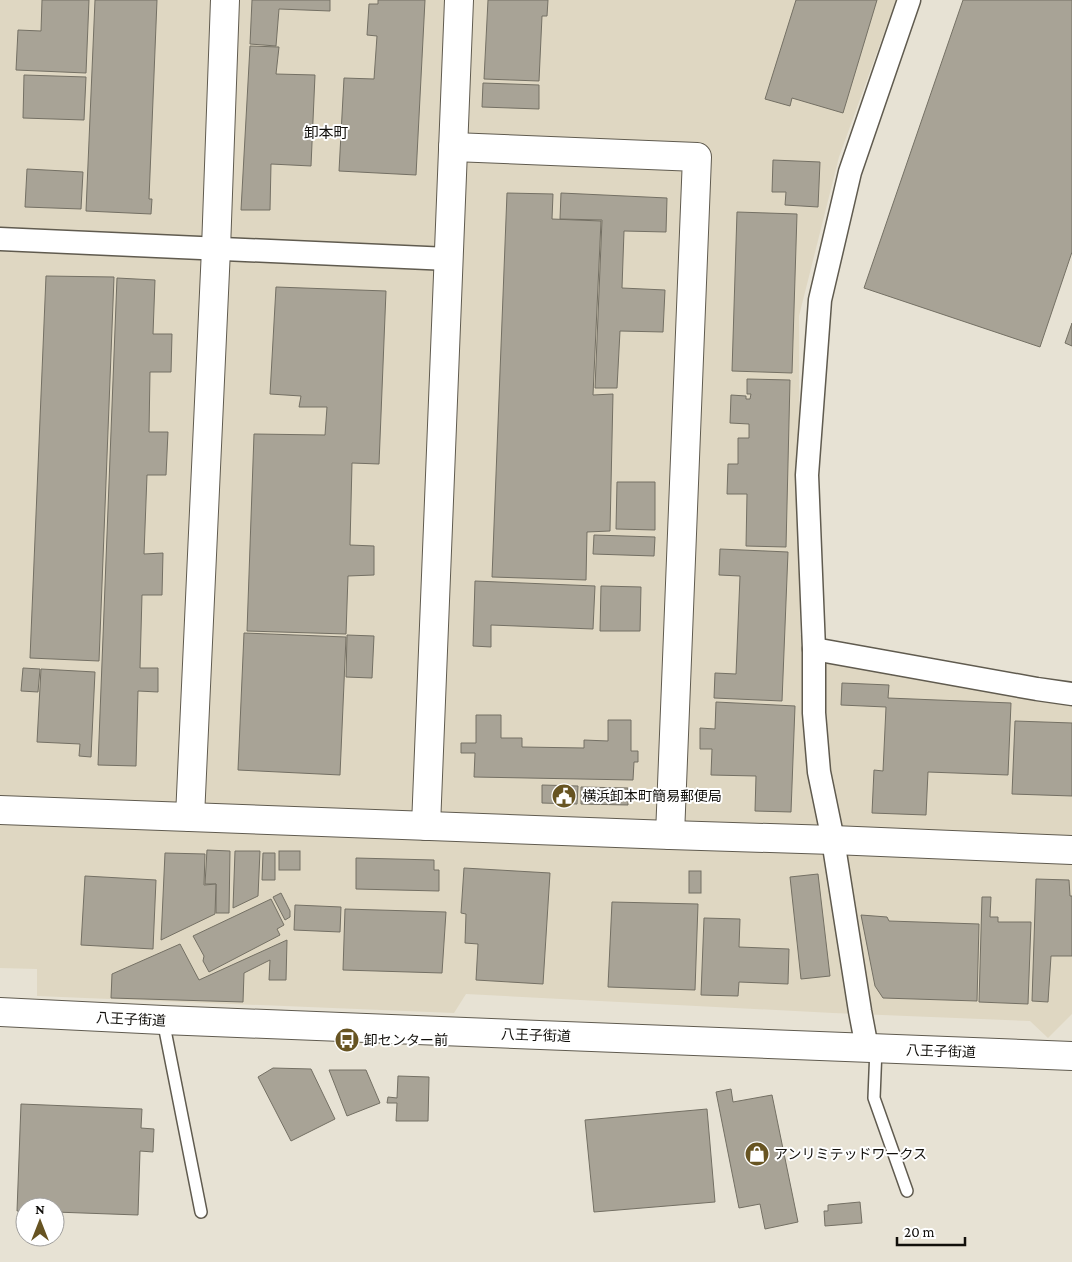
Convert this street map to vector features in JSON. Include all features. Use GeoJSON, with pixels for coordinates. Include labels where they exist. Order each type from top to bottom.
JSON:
{"type":"FeatureCollection","features":[{"type":"Feature","properties":{"kind":"street"},"geometry":{"type":"LineString","coordinates":[[190,817],[216,249],[225,0]]}},
{"type":"Feature","properties":{"kind":"street"},"geometry":{"type":"LineString","coordinates":[[426,826],[459,0]]}},
{"type":"Feature","properties":{"kind":"street"},"geometry":{"type":"LineString","coordinates":[[872,1048],[860,1011],[833,840],[819,772],[814,713],[814,649],[807,475],[820,300],[850,172],[909,0]]}},
{"type":"Feature","properties":{"kind":"street"},"geometry":{"type":"LineString","coordinates":[[453,146],[697,157],[670,835]]}},
{"type":"Feature","properties":{"kind":"street"},"geometry":{"type":"LineString","coordinates":[[0,239],[449,259]]}},
{"type":"Feature","properties":{"kind":"street"},"geometry":{"type":"LineString","coordinates":[[814,649],[1028,688],[1072,694]]}},
{"type":"Feature","properties":{"kind":"street"},"geometry":{"type":"LineString","coordinates":[[0,810],[1072,850]]}},
{"type":"Feature","properties":{"kind":"street","name":"八王子街道"},"geometry":{"type":"LineString","coordinates":[[0,1012],[1072,1056]]}},
{"type":"Feature","properties":{"kind":"lane"},"geometry":{"type":"LineString","coordinates":[[163,1020],[201,1212]]}},
{"type":"Feature","properties":{"kind":"lane"},"geometry":{"type":"LineString","coordinates":[[872,1048],[874,1098],[907,1192]]}},
{"type":"Feature","properties":{"kind":"shaded area"},"geometry":{"type":"Polygon","coordinates":[[[0,0],[896,0],[839,157],[799,316],[800,635],[1072,685],[1072,1014],[1048,1038],[1030,1021],[466,994],[454,1013],[37,996],[37,969],[0,968],[0,0]]]}},
{"type":"Feature","properties":{"kind":"building"},"geometry":{"type":"Polygon","coordinates":[[[42,0],[89,0],[86,73],[16,70],[18,30],[41,31],[42,0]]]}},
{"type":"Feature","properties":{"kind":"building"},"geometry":{"type":"Polygon","coordinates":[[[95,0],[157,0],[149,199],[152,199],[151,214],[86,211],[95,0]]]}},
{"type":"Feature","properties":{"kind":"building"},"geometry":{"type":"Polygon","coordinates":[[[252,0],[330,0],[330,11],[279,9],[276,46],[250,44],[252,0]]]}},
{"type":"Feature","properties":{"kind":"building"},"geometry":{"type":"Polygon","coordinates":[[[378,0],[425,0],[416,175],[339,171],[344,78],[374,79],[377,36],[367,35],[369,4],[378,4],[378,0]]]}},
{"type":"Feature","properties":{"kind":"building"},"geometry":{"type":"Polygon","coordinates":[[[488,0],[548,0],[547,16],[542,16],[539,81],[484,79],[488,0]]]}},
{"type":"Feature","properties":{"kind":"building"},"geometry":{"type":"Polygon","coordinates":[[[796,0],[877,0],[843,113],[792,98],[790,106],[765,99],[796,0]]]}},
{"type":"Feature","properties":{"kind":"building"},"geometry":{"type":"Polygon","coordinates":[[[963,0],[1072,0],[1072,252],[1040,347],[864,288],[963,0]]]}},
{"type":"Feature","properties":{"kind":"building"},"geometry":{"type":"Polygon","coordinates":[[[250,46],[279,47],[276,74],[315,75],[311,166],[271,164],[270,210],[241,210],[250,46]]]}},
{"type":"Feature","properties":{"kind":"building"},"geometry":{"type":"Polygon","coordinates":[[[24,75],[86,77],[84,120],[23,118],[24,75]]]}},
{"type":"Feature","properties":{"kind":"building"},"geometry":{"type":"Polygon","coordinates":[[[483,83],[539,85],[539,109],[482,107],[483,83]]]}},
{"type":"Feature","properties":{"kind":"building"},"geometry":{"type":"Polygon","coordinates":[[[773,160],[820,162],[818,207],[785,205],[786,192],[772,192],[773,160]]]}},
{"type":"Feature","properties":{"kind":"building"},"geometry":{"type":"Polygon","coordinates":[[[27,169],[83,172],[81,209],[25,207],[27,169]]]}},
{"type":"Feature","properties":{"kind":"building"},"geometry":{"type":"Polygon","coordinates":[[[507,193],[553,194],[552,219],[601,221],[593,395],[613,394],[610,531],[587,532],[586,580],[492,577],[507,193]]]}},
{"type":"Feature","properties":{"kind":"building"},"geometry":{"type":"Polygon","coordinates":[[[561,193],[667,198],[666,232],[624,231],[622,288],[665,290],[663,332],[620,331],[617,388],[595,388],[602,220],[560,219],[561,193]]]}},
{"type":"Feature","properties":{"kind":"building"},"geometry":{"type":"Polygon","coordinates":[[[737,212],[797,214],[792,373],[732,371],[737,212]]]}},
{"type":"Feature","properties":{"kind":"building"},"geometry":{"type":"Polygon","coordinates":[[[46,276],[114,277],[99,661],[30,658],[46,276]]]}},
{"type":"Feature","properties":{"kind":"building"},"geometry":{"type":"Polygon","coordinates":[[[117,278],[155,280],[153,334],[172,334],[171,372],[150,372],[149,432],[168,432],[166,475],[147,475],[144,554],[163,553],[162,595],[142,595],[140,668],[158,668],[158,692],[138,691],[136,766],[98,765],[117,278]]]}},
{"type":"Feature","properties":{"kind":"building"},"geometry":{"type":"Polygon","coordinates":[[[276,287],[386,291],[379,464],[352,463],[350,545],[374,546],[374,575],[348,576],[346,634],[247,631],[254,434],[325,435],[327,407],[299,407],[301,396],[270,394],[276,287]]]}},
{"type":"Feature","properties":{"kind":"building"},"geometry":{"type":"Polygon","coordinates":[[[1072,323],[1072,346],[1065,343],[1072,323]]]}},
{"type":"Feature","properties":{"kind":"building"},"geometry":{"type":"Polygon","coordinates":[[[747,379],[790,380],[786,547],[746,546],[747,494],[727,494],[728,464],[738,464],[738,438],[749,438],[749,424],[730,423],[731,395],[746,396],[746,399],[750,399],[751,394],[747,394],[747,379]]]}},
{"type":"Feature","properties":{"kind":"building"},"geometry":{"type":"Polygon","coordinates":[[[617,482],[655,482],[655,530],[616,529],[617,482]]]}},
{"type":"Feature","properties":{"kind":"building"},"geometry":{"type":"Polygon","coordinates":[[[594,535],[655,537],[654,556],[593,554],[594,535]]]}},
{"type":"Feature","properties":{"kind":"building"},"geometry":{"type":"Polygon","coordinates":[[[720,549],[788,552],[782,701],[714,698],[715,673],[736,674],[740,576],[719,575],[720,549]]]}},
{"type":"Feature","properties":{"kind":"building"},"geometry":{"type":"Polygon","coordinates":[[[475,581],[595,586],[593,629],[491,625],[491,647],[473,646],[475,581]]]}},
{"type":"Feature","properties":{"kind":"building"},"geometry":{"type":"Polygon","coordinates":[[[601,586],[641,587],[640,631],[600,631],[601,586]]]}},
{"type":"Feature","properties":{"kind":"building"},"geometry":{"type":"Polygon","coordinates":[[[244,633],[346,637],[340,775],[238,770],[244,633]]]}},
{"type":"Feature","properties":{"kind":"building"},"geometry":{"type":"Polygon","coordinates":[[[347,635],[374,636],[372,678],[346,677],[347,635]]]}},
{"type":"Feature","properties":{"kind":"building"},"geometry":{"type":"Polygon","coordinates":[[[23,668],[40,669],[38,692],[21,691],[23,668]]]}},
{"type":"Feature","properties":{"kind":"building"},"geometry":{"type":"Polygon","coordinates":[[[41,669],[95,672],[91,757],[79,756],[80,744],[37,742],[41,669]]]}},
{"type":"Feature","properties":{"kind":"building"},"geometry":{"type":"Polygon","coordinates":[[[842,683],[889,685],[888,698],[1011,703],[1008,775],[928,772],[926,815],[872,813],[874,770],[883,771],[886,707],[841,705],[842,683]]]}},
{"type":"Feature","properties":{"kind":"building"},"geometry":{"type":"Polygon","coordinates":[[[716,702],[795,706],[791,812],[755,811],[756,776],[711,775],[712,749],[700,749],[700,728],[715,729],[716,702]]]}},
{"type":"Feature","properties":{"kind":"building"},"geometry":{"type":"Polygon","coordinates":[[[476,715],[501,715],[501,738],[522,738],[522,747],[584,748],[584,740],[608,741],[608,720],[631,720],[631,751],[638,751],[638,762],[634,762],[633,780],[474,777],[475,753],[461,753],[461,743],[476,743],[476,715]]]}},
{"type":"Feature","properties":{"kind":"building"},"geometry":{"type":"Polygon","coordinates":[[[1015,721],[1072,723],[1072,796],[1012,794],[1015,721]]]}},
{"type":"Feature","properties":{"kind":"building"},"geometry":{"type":"Polygon","coordinates":[[[542,785],[578,786],[577,804],[542,803],[542,785]]]}},
{"type":"Feature","properties":{"kind":"building"},"geometry":{"type":"Polygon","coordinates":[[[581,787],[628,788],[628,805],[581,804],[581,787]]]}},
{"type":"Feature","properties":{"kind":"building"},"geometry":{"type":"Polygon","coordinates":[[[207,850],[230,851],[229,913],[216,913],[216,884],[205,884],[207,850]]]}},
{"type":"Feature","properties":{"kind":"building"},"geometry":{"type":"Polygon","coordinates":[[[235,851],[260,851],[258,896],[233,908],[235,851]]]}},
{"type":"Feature","properties":{"kind":"building"},"geometry":{"type":"Polygon","coordinates":[[[279,851],[300,851],[300,870],[279,870],[279,851]]]}},
{"type":"Feature","properties":{"kind":"building"},"geometry":{"type":"Polygon","coordinates":[[[165,853],[205,854],[204,885],[216,884],[215,914],[161,940],[165,853]]]}},
{"type":"Feature","properties":{"kind":"building"},"geometry":{"type":"Polygon","coordinates":[[[263,853],[275,853],[275,880],[262,880],[263,853]]]}},
{"type":"Feature","properties":{"kind":"building"},"geometry":{"type":"Polygon","coordinates":[[[356,858],[434,860],[434,870],[439,870],[439,891],[356,889],[356,858]]]}},
{"type":"Feature","properties":{"kind":"building"},"geometry":{"type":"Polygon","coordinates":[[[464,868],[550,873],[543,984],[476,980],[478,944],[465,943],[466,914],[461,913],[464,868]]]}},
{"type":"Feature","properties":{"kind":"building"},"geometry":{"type":"Polygon","coordinates":[[[689,871],[701,871],[701,893],[689,893],[689,871]]]}},
{"type":"Feature","properties":{"kind":"building"},"geometry":{"type":"Polygon","coordinates":[[[818,874],[830,976],[801,979],[790,877],[818,874]]]}},
{"type":"Feature","properties":{"kind":"building"},"geometry":{"type":"Polygon","coordinates":[[[85,876],[156,880],[153,949],[81,945],[85,876]]]}},
{"type":"Feature","properties":{"kind":"building"},"geometry":{"type":"Polygon","coordinates":[[[1036,879],[1069,880],[1070,896],[1072,896],[1072,956],[1051,956],[1048,1002],[1032,1001],[1036,879]]]}},
{"type":"Feature","properties":{"kind":"building"},"geometry":{"type":"Polygon","coordinates":[[[281,893],[290,911],[290,917],[285,920],[273,897],[281,893]]]}},
{"type":"Feature","properties":{"kind":"building"},"geometry":{"type":"Polygon","coordinates":[[[982,897],[991,897],[990,917],[998,917],[998,922],[1031,922],[1028,1004],[979,1002],[982,897]]]}},
{"type":"Feature","properties":{"kind":"building"},"geometry":{"type":"Polygon","coordinates":[[[271,899],[284,925],[277,929],[280,935],[209,972],[203,961],[204,956],[193,936],[271,899]]]}},
{"type":"Feature","properties":{"kind":"building"},"geometry":{"type":"Polygon","coordinates":[[[612,902],[698,904],[695,990],[608,987],[612,902]]]}},
{"type":"Feature","properties":{"kind":"building"},"geometry":{"type":"Polygon","coordinates":[[[295,905],[341,907],[340,932],[294,930],[295,905]]]}},
{"type":"Feature","properties":{"kind":"building"},"geometry":{"type":"Polygon","coordinates":[[[345,909],[446,912],[442,973],[343,970],[345,909]]]}},
{"type":"Feature","properties":{"kind":"building"},"geometry":{"type":"Polygon","coordinates":[[[861,915],[887,917],[889,921],[979,924],[977,1001],[883,998],[875,986],[861,915]]]}},
{"type":"Feature","properties":{"kind":"building"},"geometry":{"type":"Polygon","coordinates":[[[704,918],[740,919],[739,947],[789,949],[788,984],[739,982],[738,996],[701,995],[704,918]]]}},
{"type":"Feature","properties":{"kind":"building"},"geometry":{"type":"Polygon","coordinates":[[[287,940],[286,980],[269,980],[270,960],[244,973],[243,1002],[111,998],[112,974],[180,944],[199,980],[287,940]]]}},
{"type":"Feature","properties":{"kind":"building"},"geometry":{"type":"Polygon","coordinates":[[[273,1068],[311,1069],[335,1119],[291,1141],[258,1077],[273,1068]]]}},
{"type":"Feature","properties":{"kind":"building"},"geometry":{"type":"Polygon","coordinates":[[[329,1070],[366,1070],[380,1103],[347,1116],[329,1070]]]}},
{"type":"Feature","properties":{"kind":"building"},"geometry":{"type":"Polygon","coordinates":[[[398,1076],[429,1077],[428,1121],[396,1121],[397,1103],[387,1103],[388,1097],[397,1098],[398,1076]]]}},
{"type":"Feature","properties":{"kind":"building"},"geometry":{"type":"Polygon","coordinates":[[[731,1089],[733,1102],[772,1095],[798,1222],[765,1229],[760,1204],[739,1208],[716,1092],[731,1089]]]}},
{"type":"Feature","properties":{"kind":"building"},"geometry":{"type":"Polygon","coordinates":[[[21,1104],[142,1109],[141,1128],[154,1129],[153,1152],[140,1151],[138,1215],[65,1212],[65,1197],[18,1197],[21,1104]]]}},
{"type":"Feature","properties":{"kind":"building"},"geometry":{"type":"Polygon","coordinates":[[[707,1109],[715,1202],[594,1212],[585,1120],[707,1109]]]}},
{"type":"Feature","properties":{"kind":"building"},"geometry":{"type":"Polygon","coordinates":[[[860,1202],[862,1223],[825,1226],[824,1211],[828,1211],[828,1205],[860,1202]]]}},
{"type":"Feature","properties":{"kind":"place","name":"横浜卸本町簡易郵便局"},"geometry":{"type":"Point","coordinates":[564,796]}},
{"type":"Feature","properties":{"kind":"place","name":"卸センター前"},"geometry":{"type":"Point","coordinates":[347,1040]}},
{"type":"Feature","properties":{"kind":"place","name":"アンリミテッドワークス"},"geometry":{"type":"Point","coordinates":[757,1154]}},
{"type":"Feature","properties":{"kind":"district","name":"卸本町"},"geometry":{"type":"Point","coordinates":[326,133]}}]}
